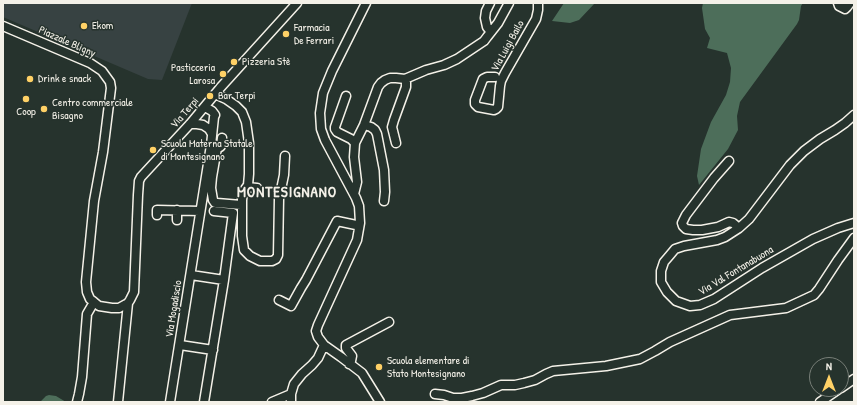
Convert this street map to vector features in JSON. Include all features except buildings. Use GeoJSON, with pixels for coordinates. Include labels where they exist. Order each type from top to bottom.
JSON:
{"type":"FeatureCollection","features":[{"type":"Feature","properties":{"kind":"street","name":"Via Terpi"},"geometry":{"type":"LineString","coordinates":[[118,402],[128,303],[134,292],[139,181],[145,172],[298,3]]}},
{"type":"Feature","properties":{"kind":"street"},"geometry":{"type":"LineString","coordinates":[[366,3],[323,93],[320,114],[320,129],[359,206],[360,228],[357,240],[316,331],[318,337],[324,345],[362,373],[380,402]]}},
{"type":"Feature","properties":{"kind":"street","name":"Via Luigi Bailo"},"geometry":{"type":"LineString","coordinates":[[490,3],[485,18],[487,27],[491,32]]}},
{"type":"Feature","properties":{"kind":"street","name":"Via Luigi Bailo"},"geometry":{"type":"LineString","coordinates":[[354,194],[357,182],[354,157],[355,143],[381,83],[390,78],[405,79],[457,59],[484,41],[498,23],[509,3]]}},
{"type":"Feature","properties":{"kind":"street","name":"Via Luigi Bailo"},"geometry":{"type":"LineString","coordinates":[[495,77],[487,77],[483,79],[475,100],[475,104],[478,107],[496,110],[498,107],[502,78],[536,19],[538,3]]}},
{"type":"Feature","properties":{"kind":"street"},"geometry":{"type":"LineString","coordinates":[[838,3],[839,6],[845,8],[848,7],[850,3]]}},
{"type":"Feature","properties":{"kind":"street","name":"Piazzale Bligny"},"geometry":{"type":"LineString","coordinates":[[3,26],[90,63],[102,70],[110,82],[111,88],[103,152],[94,201],[86,282],[87,292],[90,299],[94,302]]}},
{"type":"Feature","properties":{"kind":"street"},"geometry":{"type":"LineString","coordinates":[[396,143],[392,127],[406,87],[405,79]]}},
{"type":"Feature","properties":{"kind":"street"},"geometry":{"type":"LineString","coordinates":[[215,94],[236,106],[242,112],[246,122],[250,143],[249,174],[247,187],[243,192],[241,205],[242,236],[244,250],[250,256],[260,261],[267,262],[274,260],[279,253],[279,199],[284,175],[285,156]]}},
{"type":"Feature","properties":{"kind":"street"},"geometry":{"type":"LineString","coordinates":[[346,96],[335,129],[337,132],[351,139],[355,143]]}},
{"type":"Feature","properties":{"kind":"street","name":"Via Mogadiscio"},"geometry":{"type":"LineString","coordinates":[[170,402],[215,115],[205,106]]}},
{"type":"Feature","properties":{"kind":"street","name":"Via Val Fontanabuona"},"geometry":{"type":"LineString","coordinates":[[854,115],[845,123],[804,151],[790,165],[749,219],[739,228],[717,240],[675,249],[664,262],[661,271],[661,282],[667,292],[676,301],[690,306],[700,305],[714,299],[762,268],[813,238],[854,223]]}},
{"type":"Feature","properties":{"kind":"street"},"geometry":{"type":"LineString","coordinates":[[190,124],[203,125],[212,134]]}},
{"type":"Feature","properties":{"kind":"street"},"geometry":{"type":"LineString","coordinates":[[364,125],[372,127],[377,134],[384,170],[384,201]]}},
{"type":"Feature","properties":{"kind":"street"},"geometry":{"type":"LineString","coordinates":[[222,138],[221,146],[216,148],[211,188],[213,200],[215,203],[241,205]]}},
{"type":"Feature","properties":{"kind":"street"},"geometry":{"type":"LineString","coordinates":[[729,161],[714,178],[686,215],[682,223],[686,229],[693,230],[718,227],[729,222],[733,223],[739,228]]}},
{"type":"Feature","properties":{"kind":"street"},"geometry":{"type":"LineString","coordinates":[[247,187],[257,188]]}},
{"type":"Feature","properties":{"kind":"street"},"geometry":{"type":"LineString","coordinates":[[157,215],[157,210],[200,210]]}},
{"type":"Feature","properties":{"kind":"street"},"geometry":{"type":"LineString","coordinates":[[177,210],[177,220]]}},
{"type":"Feature","properties":{"kind":"street"},"geometry":{"type":"LineString","coordinates":[[204,402],[224,280],[233,213],[214,211]]}},
{"type":"Feature","properties":{"kind":"street"},"geometry":{"type":"LineString","coordinates":[[279,300],[291,306],[337,221],[356,225],[360,228]]}},
{"type":"Feature","properties":{"kind":"street"},"geometry":{"type":"LineString","coordinates":[[435,394],[453,398],[462,398],[472,396],[501,385],[515,385],[535,380],[553,371],[606,366],[640,359],[670,342],[730,315],[786,308],[814,295],[854,238]]}},
{"type":"Feature","properties":{"kind":"street","name":"Via Mogadiscio"},"geometry":{"type":"LineString","coordinates":[[191,275],[224,280]]}},
{"type":"Feature","properties":{"kind":"street"},"geometry":{"type":"LineString","coordinates":[[77,402],[82,377],[87,314],[94,302],[99,306],[112,308],[119,308],[128,303]]}},
{"type":"Feature","properties":{"kind":"street"},"geometry":{"type":"LineString","coordinates":[[349,364],[352,361],[352,356],[346,348],[346,345],[389,322]]}},
{"type":"Feature","properties":{"kind":"street","name":"Via Mogadiscio"},"geometry":{"type":"LineString","coordinates":[[180,345],[213,350]]}},
{"type":"Feature","properties":{"kind":"street"},"geometry":{"type":"LineString","coordinates":[[272,402],[291,398],[296,379],[318,358],[324,345]]}},
{"type":"Feature","properties":{"kind":"shaded area"},"geometry":{"type":"Polygon","coordinates":[[[3,3],[192,3],[162,80],[148,79],[3,17],[3,3]]]}},
{"type":"Feature","properties":{"kind":"green space"},"geometry":{"type":"Polygon","coordinates":[[[564,3],[595,3],[579,20],[570,23],[552,21],[564,3]]]}},
{"type":"Feature","properties":{"kind":"green space"},"geometry":{"type":"Polygon","coordinates":[[[703,3],[803,3],[797,24],[740,102],[737,116],[738,130],[728,149],[699,185],[697,176],[701,149],[711,122],[726,95],[730,82],[731,68],[727,53],[707,48],[710,38],[705,29],[702,8],[703,3]]]}},
{"type":"Feature","properties":{"kind":"green space"},"geometry":{"type":"Polygon","coordinates":[[[49,395],[56,396],[66,402],[40,402],[49,395]]]}},
{"type":"Feature","properties":{"kind":"place","name":"Ekom"},"geometry":{"type":"Point","coordinates":[84,26]}},
{"type":"Feature","properties":{"kind":"place","name":"Farmacia De Ferrari"},"geometry":{"type":"Point","coordinates":[286,34]}},
{"type":"Feature","properties":{"kind":"place","name":"Pizzeria Stè"},"geometry":{"type":"Point","coordinates":[234,62]}},
{"type":"Feature","properties":{"kind":"place","name":"Pasticceria Larosa"},"geometry":{"type":"Point","coordinates":[223,74]}},
{"type":"Feature","properties":{"kind":"place","name":"Drink e snack"},"geometry":{"type":"Point","coordinates":[30,79]}},
{"type":"Feature","properties":{"kind":"place","name":"Bar Terpi"},"geometry":{"type":"Point","coordinates":[210,96]}},
{"type":"Feature","properties":{"kind":"place","name":"Coop"},"geometry":{"type":"Point","coordinates":[26,99]}},
{"type":"Feature","properties":{"kind":"place","name":"Centro commerciale Bisagno"},"geometry":{"type":"Point","coordinates":[44,109]}},
{"type":"Feature","properties":{"kind":"place","name":"Scuola Materna Statale di Montesignano"},"geometry":{"type":"Point","coordinates":[153,150]}},
{"type":"Feature","properties":{"kind":"place","name":"Scuola elementare di Stato Montesignano"},"geometry":{"type":"Point","coordinates":[379,367]}},
{"type":"Feature","properties":{"kind":"district","name":"MONTESIGNANO"},"geometry":{"type":"Point","coordinates":[287,193]}}]}
